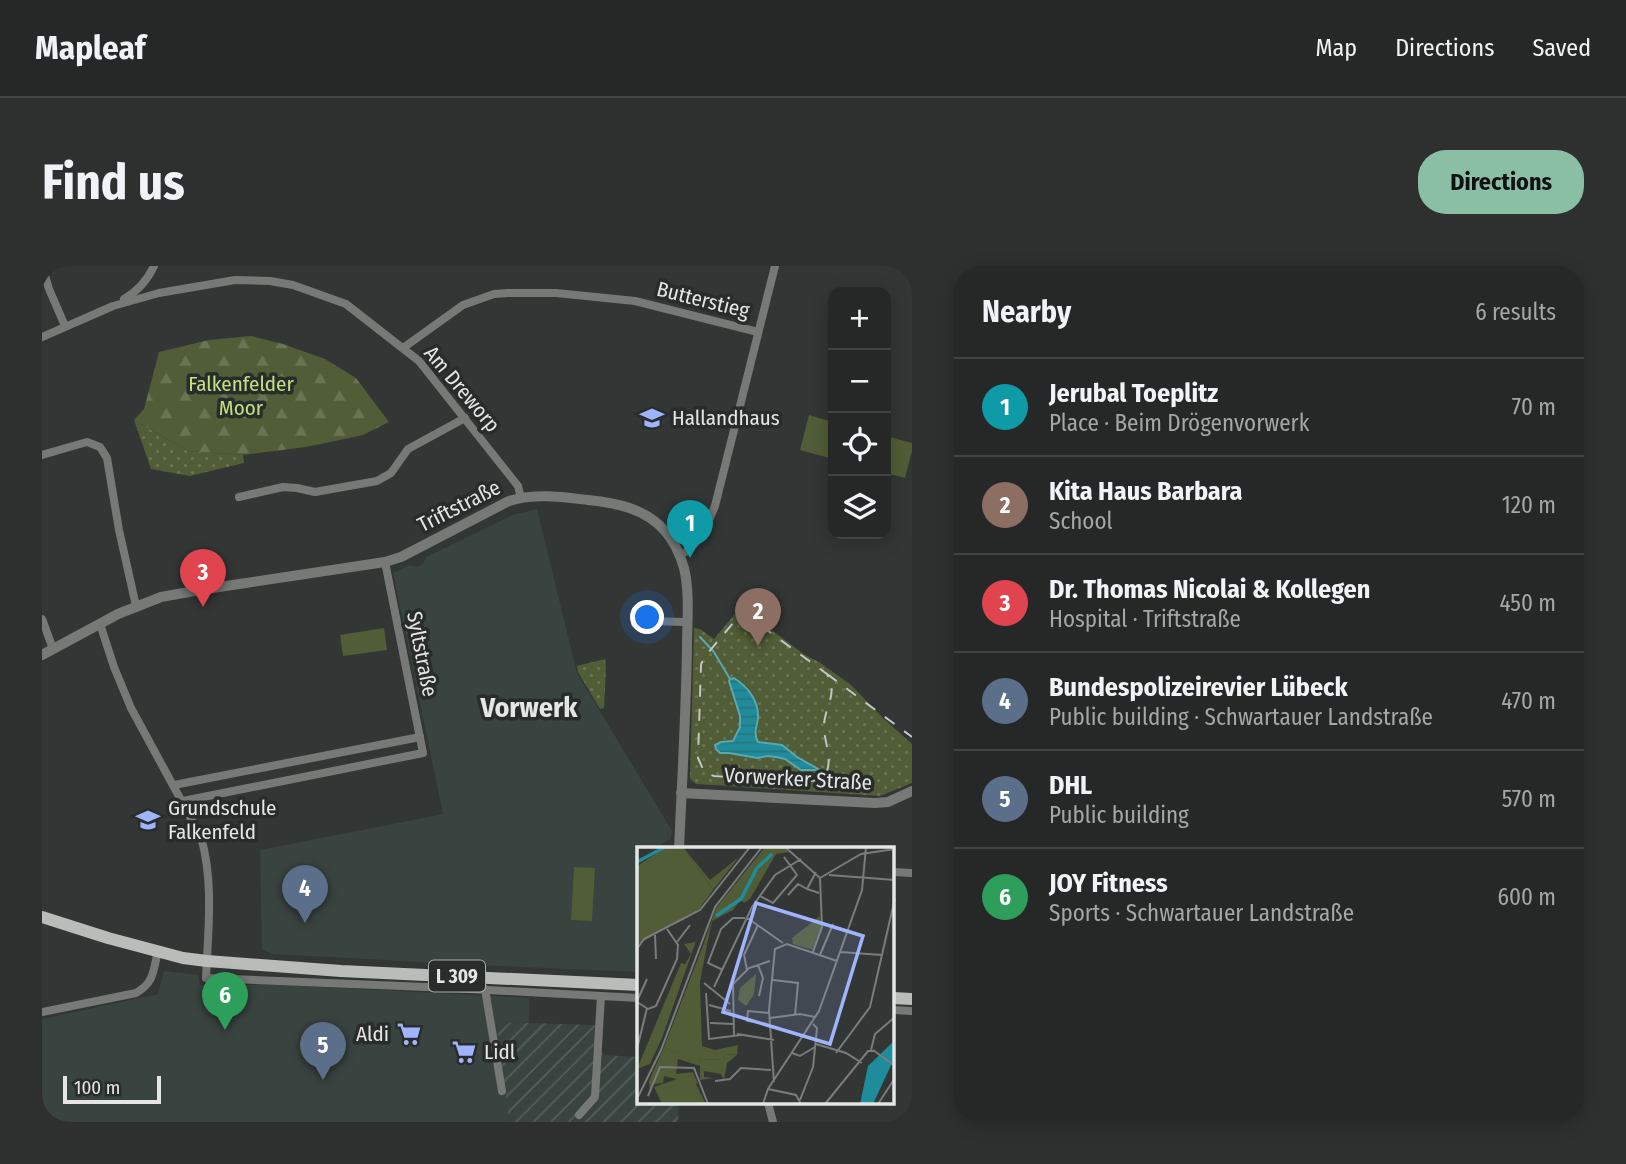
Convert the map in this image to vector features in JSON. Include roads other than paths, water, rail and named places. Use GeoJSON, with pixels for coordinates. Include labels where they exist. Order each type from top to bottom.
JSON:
{"type":"FeatureCollection","features":[{"type":"Feature","properties":{"kind":"main road","name":"L 309"},"geometry":{"type":"LineString","coordinates":[[42,917],[183,958],[207,961],[341,971],[637,985]]}},
{"type":"Feature","properties":{"kind":"main road"},"geometry":{"type":"LineString","coordinates":[[894,998],[912,999]]}},
{"type":"Feature","properties":{"kind":"street"},"geometry":{"type":"LineString","coordinates":[[43,266],[49,289],[65,326]]}},
{"type":"Feature","properties":{"kind":"street"},"geometry":{"type":"LineString","coordinates":[[113,306],[135,293],[148,279],[154,266]]}},
{"type":"Feature","properties":{"kind":"street"},"geometry":{"type":"LineString","coordinates":[[680,555],[694,547],[715,506],[775,266]]}},
{"type":"Feature","properties":{"kind":"street"},"geometry":{"type":"LineString","coordinates":[[148,279],[159,293]]}},
{"type":"Feature","properties":{"kind":"street","name":"Am Dreworp"},"geometry":{"type":"LineString","coordinates":[[42,337],[113,306],[159,293],[235,280],[293,285],[346,304],[419,361],[518,486],[521,498]]}},
{"type":"Feature","properties":{"kind":"street","name":"Butterstieg"},"geometry":{"type":"LineString","coordinates":[[403,348],[463,305],[487,296],[508,293],[564,293],[635,301],[758,332]]}},
{"type":"Feature","properties":{"kind":"street"},"geometry":{"type":"LineString","coordinates":[[239,497],[283,487],[315,492],[377,481],[391,473],[408,449],[465,418]]}},
{"type":"Feature","properties":{"kind":"street"},"geometry":{"type":"LineString","coordinates":[[42,455],[87,442],[100,447],[107,458],[136,606]]}},
{"type":"Feature","properties":{"kind":"street","name":"Triftstraße"},"geometry":{"type":"LineString","coordinates":[[42,655],[136,606],[161,597],[356,568],[401,557],[509,501],[539,496],[618,504],[652,518],[664,529],[680,555],[686,586],[680,847]]}},
{"type":"Feature","properties":{"kind":"street","name":"Syltstraße"},"geometry":{"type":"LineString","coordinates":[[333,771],[423,753],[385,562]]}},
{"type":"Feature","properties":{"kind":"street"},"geometry":{"type":"LineString","coordinates":[[42,619],[53,649]]}},
{"type":"Feature","properties":{"kind":"street"},"geometry":{"type":"LineString","coordinates":[[635,624],[645,621],[687,622]]}},
{"type":"Feature","properties":{"kind":"street"},"geometry":{"type":"LineString","coordinates":[[100,624],[131,708],[201,837],[206,854],[209,886],[206,978],[637,998]]}},
{"type":"Feature","properties":{"kind":"street"},"geometry":{"type":"LineString","coordinates":[[174,785],[420,737]]}},
{"type":"Feature","properties":{"kind":"street"},"geometry":{"type":"LineString","coordinates":[[183,801],[333,771],[329,754]]}},
{"type":"Feature","properties":{"kind":"street"},"geometry":{"type":"LineString","coordinates":[[253,769],[256,786]]}},
{"type":"Feature","properties":{"kind":"street","name":"Vorwerker Straße"},"geometry":{"type":"LineString","coordinates":[[681,793],[875,803],[888,802],[912,791]]}},
{"type":"Feature","properties":{"kind":"street"},"geometry":{"type":"LineString","coordinates":[[894,872],[912,873]]}},
{"type":"Feature","properties":{"kind":"street"},"geometry":{"type":"LineString","coordinates":[[42,1012],[136,993],[150,982],[158,951]]}},
{"type":"Feature","properties":{"kind":"street"},"geometry":{"type":"LineString","coordinates":[[485,989],[502,1091]]}},
{"type":"Feature","properties":{"kind":"street"},"geometry":{"type":"LineString","coordinates":[[579,1115],[595,1097],[601,996]]}},
{"type":"Feature","properties":{"kind":"street"},"geometry":{"type":"LineString","coordinates":[[894,1010],[912,1011]]}},
{"type":"Feature","properties":{"kind":"street"},"geometry":{"type":"LineString","coordinates":[[768,1104],[773,1122]]}},
{"type":"Feature","properties":{"kind":"water"},"geometry":{"type":"Polygon","coordinates":[[[734,678],[755,700],[758,742],[782,745],[820,770],[801,770],[785,759],[776,757],[757,758],[720,753],[716,749],[715,745],[721,742],[733,741],[740,727],[740,716],[729,681],[734,678]]]}},
{"type":"Feature","properties":{"kind":"waterway"},"geometry":{"type":"LineString","coordinates":[[700,637],[714,652],[730,679]]}},
{"type":"Feature","properties":{"kind":"railway"},"geometry":{"type":"LineString","coordinates":[[740,618],[756,622],[827,674],[832,688],[824,727],[828,766],[820,779],[803,782],[714,776],[703,769],[698,758],[701,665],[703,659],[740,618]]}},
{"type":"Feature","properties":{"kind":"railway"},"geometry":{"type":"LineString","coordinates":[[827,674],[912,737]]}},
{"type":"Feature","properties":{"kind":"place","name":"Hallandhaus"},"geometry":{"type":"Point","coordinates":[652,418]}},
{"type":"Feature","properties":{"kind":"place","name":"Jerubal Toeplitz"},"geometry":{"type":"Point","coordinates":[690,558]}},
{"type":"Feature","properties":{"kind":"place","name":"Dr. Thomas Nicolai & Kollegen"},"geometry":{"type":"Point","coordinates":[203,607]}},
{"type":"Feature","properties":{"kind":"place","name":"Kita Haus Barbara"},"geometry":{"type":"Point","coordinates":[758,646]}},
{"type":"Feature","properties":{"kind":"place","name":"Grundschule Falkenfeld"},"geometry":{"type":"Point","coordinates":[148,820]}},
{"type":"Feature","properties":{"kind":"place","name":"Bundespolizeirevier Lübeck"},"geometry":{"type":"Point","coordinates":[305,923]}},
{"type":"Feature","properties":{"kind":"place","name":"JOY Fitness"},"geometry":{"type":"Point","coordinates":[225,1030]}},
{"type":"Feature","properties":{"kind":"place","name":"Aldi"},"geometry":{"type":"Point","coordinates":[409,1034]}},
{"type":"Feature","properties":{"kind":"place","name":"Lidl"},"geometry":{"type":"Point","coordinates":[464,1052]}},
{"type":"Feature","properties":{"kind":"place","name":"DHL"},"geometry":{"type":"Point","coordinates":[323,1080]}},
{"type":"Feature","properties":{"kind":"district","name":"Vorwerk"},"geometry":{"type":"Point","coordinates":[529,707]}},
{"type":"Feature","properties":{"kind":"park label","name":"Falkenfelder Moor"},"geometry":{"type":"Point","coordinates":[241,396]}}]}
